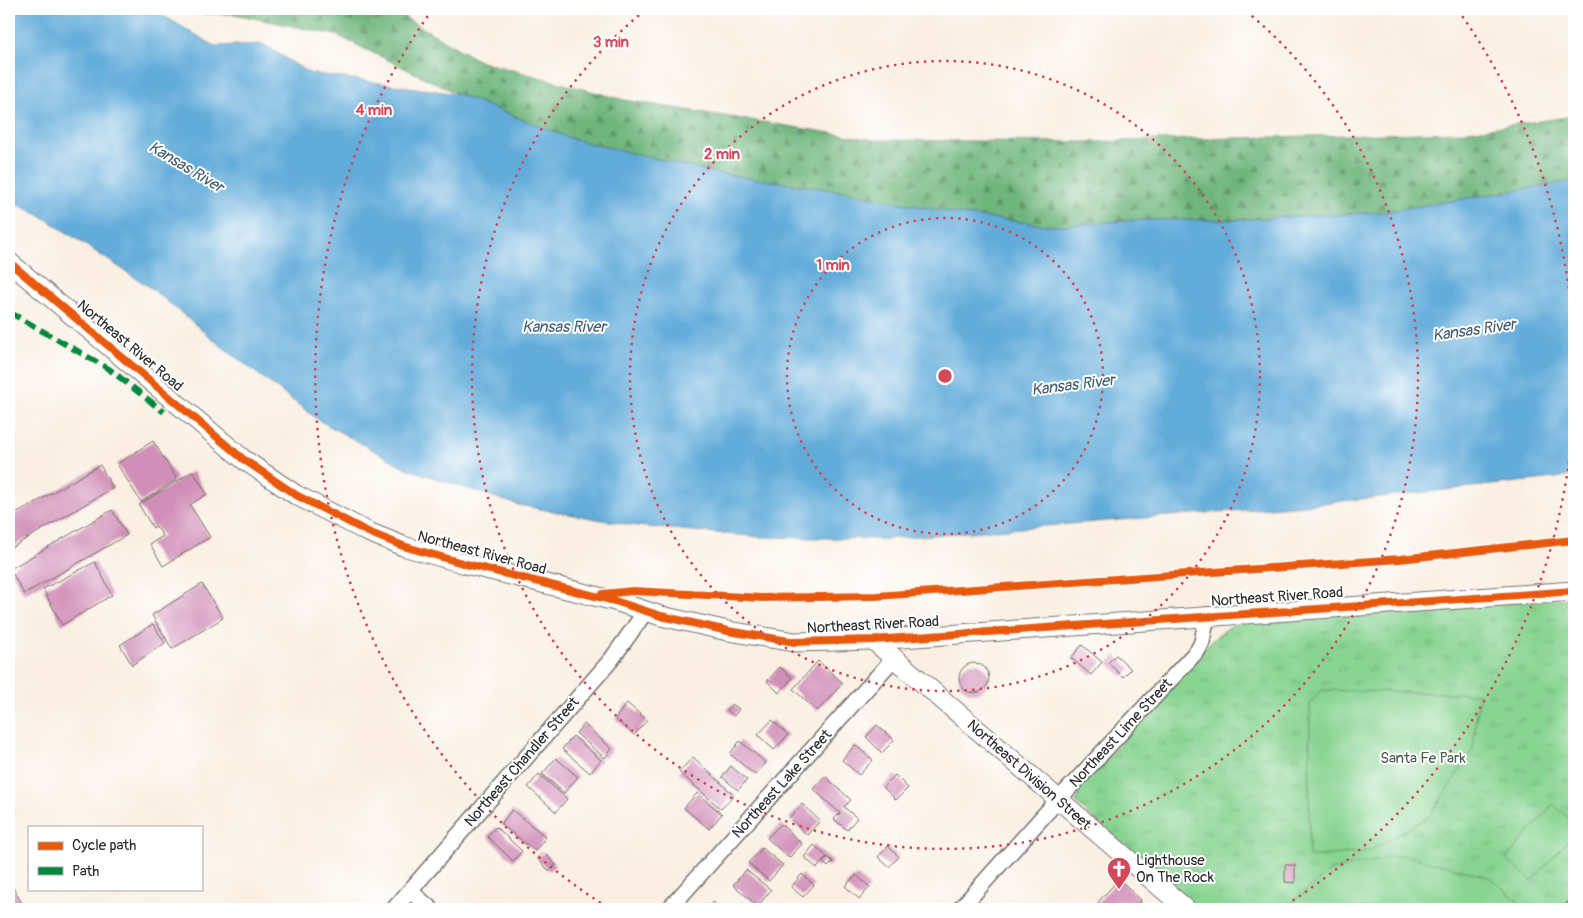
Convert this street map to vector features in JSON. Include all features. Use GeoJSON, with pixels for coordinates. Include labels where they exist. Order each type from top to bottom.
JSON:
{"type":"FeatureCollection","features":[{"type":"Feature","properties":{"kind":"street","name":"Northeast River Road"},"geometry":{"type":"LineString","coordinates":[[9,262],[243,459],[296,496],[334,516],[412,548],[466,564],[615,601],[728,632],[775,640],[822,643],[1574,591]]}},
{"type":"Feature","properties":{"kind":"street","name":"Northeast Chandler Street"},"geometry":{"type":"LineString","coordinates":[[394,909],[611,660],[646,611]]}},
{"type":"Feature","properties":{"kind":"street","name":"Northeast Lime Street"},"geometry":{"type":"LineString","coordinates":[[960,909],[1198,650],[1205,634],[1207,615]]}},
{"type":"Feature","properties":{"kind":"street","name":"Northeast Division Street"},"geometry":{"type":"LineString","coordinates":[[873,640],[1186,909]]}},
{"type":"Feature","properties":{"kind":"street","name":"Northeast Lake Street"},"geometry":{"type":"LineString","coordinates":[[669,909],[894,658]]}},
{"type":"Feature","properties":{"kind":"street"},"geometry":{"type":"LineString","coordinates":[[410,891],[431,909]]}},
{"type":"Feature","properties":{"kind":"green space"},"geometry":{"type":"Polygon","coordinates":[[[186,9],[391,9],[479,61],[624,100],[875,140],[1084,142],[1461,132],[1574,116],[1574,181],[1383,212],[1230,220],[1137,220],[1053,226],[957,214],[847,192],[715,173],[572,139],[458,94],[336,35],[234,14],[195,14],[186,9]]]}},
{"type":"Feature","properties":{"kind":"green space","name":"Santa Fe Park"},"geometry":{"type":"Polygon","coordinates":[[[1574,598],[1574,896],[1562,909],[1194,909],[1076,803],[1080,788],[1189,664],[1220,634],[1244,619],[1574,598]]]}},
{"type":"Feature","properties":{"kind":"green space"},"geometry":{"type":"Polygon","coordinates":[[[1322,690],[1479,694],[1473,749],[1430,816],[1369,851],[1309,857],[1310,703],[1322,690]]]}},
{"type":"Feature","properties":{"kind":"green space"},"geometry":{"type":"Polygon","coordinates":[[[1553,804],[1574,823],[1574,834],[1532,881],[1506,859],[1553,804]]]}},
{"type":"Feature","properties":{"kind":"green space"},"geometry":{"type":"Polygon","coordinates":[[[1403,855],[1489,877],[1518,901],[1511,909],[1285,909],[1331,870],[1403,855]]]}},
{"type":"Feature","properties":{"kind":"water","name":"Kansas River"},"geometry":{"type":"Polygon","coordinates":[[[9,9],[152,9],[215,46],[263,44],[309,73],[458,94],[572,139],[715,173],[847,192],[957,214],[1053,226],[1137,220],[1230,220],[1383,212],[1574,181],[1574,476],[1305,505],[883,539],[760,537],[637,526],[518,505],[408,469],[320,421],[225,349],[151,288],[43,217],[9,200],[9,9]]]}},
{"type":"Feature","properties":{"kind":"building"},"geometry":{"type":"Polygon","coordinates":[[[153,441],[177,479],[141,502],[117,464],[153,441]]]}},
{"type":"Feature","properties":{"kind":"building"},"geometry":{"type":"Polygon","coordinates":[[[100,465],[113,488],[9,549],[9,518],[100,465]]]}},
{"type":"Feature","properties":{"kind":"building"},"geometry":{"type":"Polygon","coordinates":[[[193,471],[207,494],[190,505],[210,537],[163,566],[150,544],[163,536],[156,526],[153,528],[139,505],[193,471]]]}},
{"type":"Feature","properties":{"kind":"building"},"geometry":{"type":"Polygon","coordinates":[[[112,510],[127,535],[24,594],[10,569],[112,510]]]}},
{"type":"Feature","properties":{"kind":"building"},"geometry":{"type":"Polygon","coordinates":[[[95,562],[112,595],[62,625],[43,589],[95,562]]]}},
{"type":"Feature","properties":{"kind":"building"},"geometry":{"type":"Polygon","coordinates":[[[202,584],[223,618],[172,649],[152,615],[202,584]]]}},
{"type":"Feature","properties":{"kind":"building"},"geometry":{"type":"Polygon","coordinates":[[[153,624],[165,643],[132,665],[120,645],[153,624]]]}},
{"type":"Feature","properties":{"kind":"building"},"geometry":{"type":"Polygon","coordinates":[[[1082,645],[1102,662],[1091,675],[1071,658],[1082,645]]]}},
{"type":"Feature","properties":{"kind":"building"},"geometry":{"type":"Polygon","coordinates":[[[1116,655],[1131,669],[1123,677],[1108,663],[1116,655]]]}},
{"type":"Feature","properties":{"kind":"building"},"geometry":{"type":"Polygon","coordinates":[[[818,661],[843,683],[817,711],[793,689],[818,661]]]}},
{"type":"Feature","properties":{"kind":"building"},"geometry":{"type":"Polygon","coordinates":[[[974,663],[985,667],[989,678],[985,689],[974,693],[963,689],[959,678],[963,667],[974,663]]]}},
{"type":"Feature","properties":{"kind":"building"},"geometry":{"type":"Polygon","coordinates":[[[780,667],[792,678],[779,693],[767,681],[780,667]]]}},
{"type":"Feature","properties":{"kind":"building"},"geometry":{"type":"Polygon","coordinates":[[[627,703],[647,720],[634,735],[615,719],[627,703]]]}},
{"type":"Feature","properties":{"kind":"building"},"geometry":{"type":"Polygon","coordinates":[[[732,704],[739,709],[734,716],[727,710],[732,704]]]}},
{"type":"Feature","properties":{"kind":"building"},"geometry":{"type":"Polygon","coordinates":[[[772,720],[788,735],[774,750],[758,735],[772,720]]]}},
{"type":"Feature","properties":{"kind":"building"},"geometry":{"type":"Polygon","coordinates":[[[584,724],[612,749],[605,758],[576,733],[584,724]]]}},
{"type":"Feature","properties":{"kind":"building"},"geometry":{"type":"Polygon","coordinates":[[[877,725],[894,740],[882,753],[866,737],[877,725]]]}},
{"type":"Feature","properties":{"kind":"building"},"geometry":{"type":"Polygon","coordinates":[[[573,736],[601,760],[590,773],[562,749],[573,736]]]}},
{"type":"Feature","properties":{"kind":"building"},"geometry":{"type":"Polygon","coordinates":[[[740,741],[766,763],[755,775],[730,754],[740,741]]]}},
{"type":"Feature","properties":{"kind":"building"},"geometry":{"type":"Polygon","coordinates":[[[855,745],[873,760],[859,775],[842,760],[855,745]]]}},
{"type":"Feature","properties":{"kind":"building"},"geometry":{"type":"Polygon","coordinates":[[[693,757],[734,795],[721,809],[679,772],[693,757]]]}},
{"type":"Feature","properties":{"kind":"building"},"geometry":{"type":"Polygon","coordinates":[[[556,758],[578,777],[564,793],[542,774],[556,758]]]}},
{"type":"Feature","properties":{"kind":"building"},"geometry":{"type":"Polygon","coordinates":[[[731,766],[747,780],[738,790],[722,777],[731,766]]]}},
{"type":"Feature","properties":{"kind":"building"},"geometry":{"type":"Polygon","coordinates":[[[539,774],[567,799],[556,812],[528,787],[539,774]]]}},
{"type":"Feature","properties":{"kind":"building"},"geometry":{"type":"Polygon","coordinates":[[[895,775],[908,788],[896,800],[883,787],[895,775]]]}},
{"type":"Feature","properties":{"kind":"building"},"geometry":{"type":"Polygon","coordinates":[[[825,776],[851,800],[844,807],[857,818],[847,830],[834,819],[840,813],[813,789],[825,776]]]}},
{"type":"Feature","properties":{"kind":"building"},"geometry":{"type":"Polygon","coordinates":[[[697,793],[722,814],[709,829],[684,808],[697,793]]]}},
{"type":"Feature","properties":{"kind":"building"},"geometry":{"type":"Polygon","coordinates":[[[802,804],[820,821],[807,835],[789,818],[802,804]]]}},
{"type":"Feature","properties":{"kind":"building"},"geometry":{"type":"Polygon","coordinates":[[[512,810],[546,837],[535,851],[501,824],[512,810]]]}},
{"type":"Feature","properties":{"kind":"building"},"geometry":{"type":"Polygon","coordinates":[[[781,824],[802,844],[789,858],[767,838],[781,824]]]}},
{"type":"Feature","properties":{"kind":"building"},"geometry":{"type":"Polygon","coordinates":[[[496,827],[522,851],[513,861],[487,836],[496,827]]]}},
{"type":"Feature","properties":{"kind":"building"},"geometry":{"type":"Polygon","coordinates":[[[814,845],[827,857],[817,868],[804,857],[814,845]]]}},
{"type":"Feature","properties":{"kind":"building"},"geometry":{"type":"Polygon","coordinates":[[[888,846],[899,857],[889,867],[878,857],[888,846]]]}},
{"type":"Feature","properties":{"kind":"building"},"geometry":{"type":"Polygon","coordinates":[[[762,848],[783,865],[769,881],[748,863],[762,848]]]}},
{"type":"Feature","properties":{"kind":"building"},"geometry":{"type":"Polygon","coordinates":[[[544,852],[556,865],[549,871],[537,858],[544,852]]]}},
{"type":"Feature","properties":{"kind":"building"},"geometry":{"type":"Polygon","coordinates":[[[828,857],[833,862],[828,867],[823,862],[828,857]]]}},
{"type":"Feature","properties":{"kind":"building"},"geometry":{"type":"Polygon","coordinates":[[[1285,865],[1295,865],[1295,883],[1285,882],[1285,865]]]}},
{"type":"Feature","properties":{"kind":"building"},"geometry":{"type":"Polygon","coordinates":[[[746,870],[771,890],[758,906],[733,885],[746,870]]]}},
{"type":"Feature","properties":{"kind":"building"},"geometry":{"type":"Polygon","coordinates":[[[802,874],[814,885],[803,897],[791,887],[802,874]]]}},
{"type":"Feature","properties":{"kind":"building"},"geometry":{"type":"Polygon","coordinates":[[[856,875],[870,887],[859,899],[845,886],[856,875]]]}},
{"type":"Feature","properties":{"kind":"building","name":"Lighthouse On The Rock"},"geometry":{"type":"Polygon","coordinates":[[[1119,879],[1141,900],[1132,909],[1106,909],[1098,902],[1119,879]]]}},
{"type":"Feature","properties":{"kind":"building"},"geometry":{"type":"Polygon","coordinates":[[[9,881],[19,898],[25,909],[9,909],[9,881]]]}},
{"type":"Feature","properties":{"kind":"building"},"geometry":{"type":"Polygon","coordinates":[[[713,902],[721,909],[707,909],[713,902]]]}},
{"type":"Feature","properties":{"kind":"marked path"},"geometry":{"type":"LineString","coordinates":[[9,312],[109,369],[164,412]]}},
{"type":"Feature","properties":{"kind":"cycle path"},"geometry":{"type":"LineString","coordinates":[[9,262],[243,459],[296,495],[368,532],[403,546],[466,564],[615,601],[661,616],[728,631],[795,642],[873,640],[1574,591]]}},
{"type":"Feature","properties":{"kind":"cycle path"},"geometry":{"type":"LineString","coordinates":[[603,594],[633,591],[762,598],[876,596],[1400,559],[1574,540]]}},
{"type":"Feature","properties":{"kind":"place","name":"Lighthouse On The Rock"},"geometry":{"type":"Point","coordinates":[1119,890]}}]}
